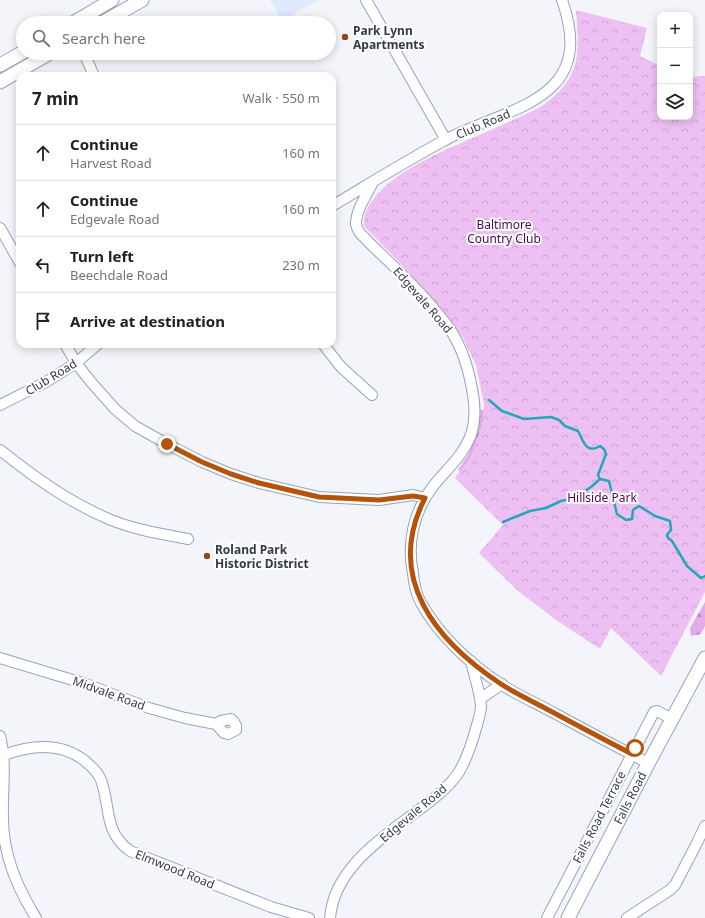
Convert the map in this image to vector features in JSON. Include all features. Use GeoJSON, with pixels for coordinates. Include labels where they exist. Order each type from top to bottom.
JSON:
{"type":"FeatureCollection","features":[{"type":"Feature","properties":{"kind":"main road"},"geometry":{"type":"LineString","coordinates":[[85,16],[111,0]]}},
{"type":"Feature","properties":{"kind":"main road"},"geometry":{"type":"LineString","coordinates":[[114,16],[142,0]]}},
{"type":"Feature","properties":{"kind":"main road"},"geometry":{"type":"LineString","coordinates":[[0,65],[16,56]]}},
{"type":"Feature","properties":{"kind":"main road"},"geometry":{"type":"LineString","coordinates":[[17,72],[38,60]]}},
{"type":"Feature","properties":{"kind":"main road"},"geometry":{"type":"LineString","coordinates":[[0,82],[16,73]]}},
{"type":"Feature","properties":{"kind":"main road","name":"Falls Road"},"geometry":{"type":"LineString","coordinates":[[568,918],[648,763],[704,664]]}},
{"type":"Feature","properties":{"kind":"street"},"geometry":{"type":"LineString","coordinates":[[111,0],[119,13]]}},
{"type":"Feature","properties":{"kind":"street"},"geometry":{"type":"LineString","coordinates":[[366,0],[446,140]]}},
{"type":"Feature","properties":{"kind":"street","name":"Club Road"},"geometry":{"type":"LineString","coordinates":[[336,204],[446,140],[539,98],[555,84],[568,62],[570,44],[570,25],[562,0]]}},
{"type":"Feature","properties":{"kind":"street"},"geometry":{"type":"LineString","coordinates":[[87,60],[92,72]]}},
{"type":"Feature","properties":{"kind":"street","name":"Edgevale Road"},"geometry":{"type":"LineString","coordinates":[[330,918],[331,907],[335,894],[348,872],[374,845],[438,795],[459,772],[473,739],[481,707],[471,661],[454,645],[430,617],[420,600],[415,586],[410,560],[411,540],[415,522],[425,498],[432,487],[464,450],[471,436],[475,407],[470,376],[458,345],[444,322],[425,299],[360,233],[356,225],[359,210],[373,182]]}},
{"type":"Feature","properties":{"kind":"street"},"geometry":{"type":"LineString","coordinates":[[347,197],[354,202],[359,210]]}},
{"type":"Feature","properties":{"kind":"street"},"geometry":{"type":"LineString","coordinates":[[0,228],[16,256]]}},
{"type":"Feature","properties":{"kind":"street"},"geometry":{"type":"LineString","coordinates":[[68,348],[76,362],[91,382],[109,403],[135,426],[202,462],[231,474],[259,483],[319,497],[379,500],[413,496],[425,498]]}},
{"type":"Feature","properties":{"kind":"street","name":"Club Road"},"geometry":{"type":"LineString","coordinates":[[0,405],[46,382],[76,362],[93,348]]}},
{"type":"Feature","properties":{"kind":"street"},"geometry":{"type":"LineString","coordinates":[[326,348],[341,367],[372,395]]}},
{"type":"Feature","properties":{"kind":"street"},"geometry":{"type":"LineString","coordinates":[[0,450],[44,484],[100,514],[142,530],[188,539]]}},
{"type":"Feature","properties":{"kind":"street","name":"Midvale Road"},"geometry":{"type":"LineString","coordinates":[[1,660],[65,677],[164,713],[216,724]]}},
{"type":"Feature","properties":{"kind":"street"},"geometry":{"type":"LineString","coordinates":[[471,661],[502,684],[648,763]]}},
{"type":"Feature","properties":{"kind":"street"},"geometry":{"type":"LineString","coordinates":[[480,698],[502,684]]}},
{"type":"Feature","properties":{"kind":"street","name":"Falls Road Terrace"},"geometry":{"type":"LineString","coordinates":[[547,918],[632,754],[656,711],[672,719]]}},
{"type":"Feature","properties":{"kind":"street"},"geometry":{"type":"LineString","coordinates":[[0,736],[4,755],[3,819],[7,853],[13,873],[21,891],[36,918]]}},
{"type":"Feature","properties":{"kind":"street","name":"Elmwood Road"},"geometry":{"type":"LineString","coordinates":[[4,755],[45,747],[53,747],[70,752],[81,758],[96,771],[102,784],[112,830],[122,845],[130,851],[271,907],[309,918]]}},
{"type":"Feature","properties":{"kind":"street"},"geometry":{"type":"LineString","coordinates":[[628,918],[670,890],[675,884],[705,826]]}},
{"type":"Feature","properties":{"kind":"shaded area"},"geometry":{"type":"Polygon","coordinates":[[[270,0],[318,0],[291,16],[279,16],[270,0]]]}},
{"type":"Feature","properties":{"kind":"green space"},"geometry":{"type":"Polygon","coordinates":[[[576,10],[647,28],[640,56],[657,64],[657,120],[693,120],[693,77],[705,76],[705,592],[661,676],[611,628],[600,649],[556,620],[517,590],[479,553],[503,525],[455,478],[471,456],[482,425],[484,404],[476,365],[463,338],[447,315],[364,226],[367,210],[377,195],[392,181],[410,168],[537,109],[559,92],[568,81],[574,68],[578,39],[576,10]]]}},
{"type":"Feature","properties":{"kind":"green space"},"geometry":{"type":"Polygon","coordinates":[[[481,410],[488,410],[488,429],[465,474],[458,470],[468,455],[477,434],[481,410]]]}},
{"type":"Feature","properties":{"kind":"green space"},"geometry":{"type":"Polygon","coordinates":[[[705,602],[705,626],[701,634],[691,636],[690,628],[705,602]]]}},
{"type":"Feature","properties":{"kind":"waterway"},"geometry":{"type":"LineString","coordinates":[[489,400],[502,411],[524,419],[551,417],[559,420],[565,426],[578,431],[583,442],[588,448],[591,449],[600,446],[604,449],[606,454],[598,475],[600,479]]}},
{"type":"Feature","properties":{"kind":"waterway"},"geometry":{"type":"LineString","coordinates":[[503,522],[530,511],[546,508],[561,501],[574,498],[600,479],[609,481],[617,514],[626,520],[632,519],[633,510],[639,506],[655,516],[670,521],[671,530],[667,535],[668,538],[672,541],[687,566],[701,578],[705,576]]}},
{"type":"Feature","properties":{"kind":"place","name":"Park Lynn Apartments"},"geometry":{"type":"Point","coordinates":[345,37]}},
{"type":"Feature","properties":{"kind":"place","name":"Roland Park Historic District"},"geometry":{"type":"Point","coordinates":[207,556]}},
{"type":"Feature","properties":{"kind":"route"},"geometry":{"type":"LineString","coordinates":[[167,444],[202,462],[231,474],[259,483],[319,497],[379,500],[413,496],[425,498],[414,527],[411,540],[410,560],[415,586],[420,600],[430,617],[442,632],[471,661],[502,684],[632,754],[635,748]]}},
{"type":"Feature","properties":{"kind":"park label","name":"Baltimore Country Club"},"geometry":{"type":"Point","coordinates":[504,231]}},
{"type":"Feature","properties":{"kind":"park label","name":"Hillside Park"},"geometry":{"type":"Point","coordinates":[602,497]}}]}
